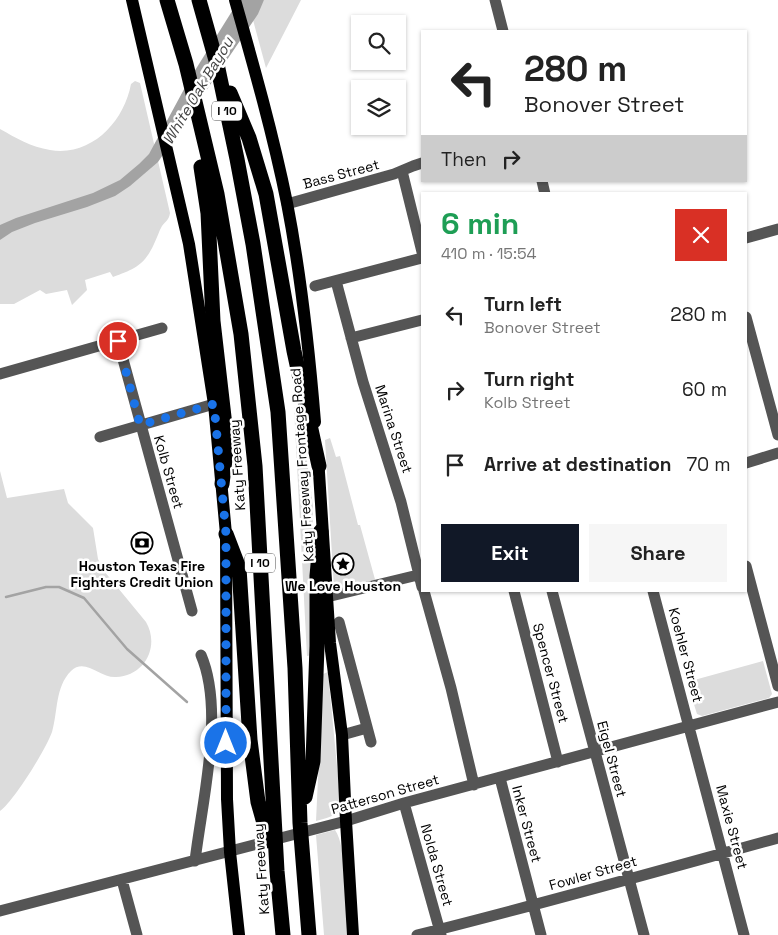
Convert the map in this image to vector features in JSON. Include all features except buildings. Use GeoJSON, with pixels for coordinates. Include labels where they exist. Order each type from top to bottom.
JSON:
{"type":"FeatureCollection","features":[{"type":"Feature","properties":{"kind":"highway","name":"Katy Freeway"},"geometry":{"type":"LineString","coordinates":[[168,0],[186,64],[217,194],[241,334],[252,435],[277,871],[283,935]]}},
{"type":"Feature","properties":{"kind":"highway","name":"I 10"},"geometry":{"type":"LineString","coordinates":[[199,0],[217,64],[237,159],[253,244],[278,412],[295,668],[300,823],[309,935]]}},
{"type":"Feature","properties":{"kind":"highway"},"geometry":{"type":"LineString","coordinates":[[186,64],[208,213],[213,321],[227,443],[222,484]]}},
{"type":"Feature","properties":{"kind":"highway"},"geometry":{"type":"LineString","coordinates":[[217,64],[249,138],[266,194],[294,351],[319,466]]}},
{"type":"Feature","properties":{"kind":"highway"},"geometry":{"type":"LineString","coordinates":[[300,823],[312,761],[317,646],[317,576],[322,531]]}},
{"type":"Feature","properties":{"kind":"highway"},"geometry":{"type":"LineString","coordinates":[[226,534],[239,568],[250,740],[258,802],[277,871]]}},
{"type":"Feature","properties":{"kind":"main road"},"geometry":{"type":"LineString","coordinates":[[132,0],[189,244],[214,404],[226,534],[226,743],[230,852],[239,935]]}},
{"type":"Feature","properties":{"kind":"main road","name":"Katy Freeway Frontage Road"},"geometry":{"type":"LineString","coordinates":[[235,0],[265,108],[287,204],[301,288],[319,466],[330,643],[342,735],[353,935]]}},
{"type":"Feature","properties":{"kind":"street"},"geometry":{"type":"LineString","coordinates":[[495,0],[503,30]]}},
{"type":"Feature","properties":{"kind":"street","name":"Bass Street"},"geometry":{"type":"LineString","coordinates":[[287,204],[402,171],[421,163]]}},
{"type":"Feature","properties":{"kind":"street"},"geometry":{"type":"LineString","coordinates":[[402,171],[421,248]]}},
{"type":"Feature","properties":{"kind":"street"},"geometry":{"type":"LineString","coordinates":[[747,238],[778,229]]}},
{"type":"Feature","properties":{"kind":"street"},"geometry":{"type":"LineString","coordinates":[[315,286],[421,258]]}},
{"type":"Feature","properties":{"kind":"street","name":"Marina Street"},"geometry":{"type":"LineString","coordinates":[[336,281],[370,406],[384,446],[421,574]]}},
{"type":"Feature","properties":{"kind":"street"},"geometry":{"type":"LineString","coordinates":[[351,338],[421,320]]}},
{"type":"Feature","properties":{"kind":"street"},"geometry":{"type":"LineString","coordinates":[[747,321],[778,435]]}},
{"type":"Feature","properties":{"kind":"street"},"geometry":{"type":"LineString","coordinates":[[0,374],[162,328]]}},
{"type":"Feature","properties":{"kind":"street","name":"Kolb Street"},"geometry":{"type":"LineString","coordinates":[[118,341],[192,611]]}},
{"type":"Feature","properties":{"kind":"street"},"geometry":{"type":"LineString","coordinates":[[100,437],[214,404]]}},
{"type":"Feature","properties":{"kind":"street"},"geometry":{"type":"LineString","coordinates":[[747,463],[778,453]]}},
{"type":"Feature","properties":{"kind":"street"},"geometry":{"type":"LineString","coordinates":[[747,570],[778,686]]}},
{"type":"Feature","properties":{"kind":"street"},"geometry":{"type":"LineString","coordinates":[[327,597],[421,574]]}},
{"type":"Feature","properties":{"kind":"street"},"geometry":{"type":"LineString","coordinates":[[424,592],[451,688],[474,785]]}},
{"type":"Feature","properties":{"kind":"street","name":"Spencer Street"},"geometry":{"type":"LineString","coordinates":[[514,592],[558,762]]}},
{"type":"Feature","properties":{"kind":"street","name":"Eigel Street"},"geometry":{"type":"LineString","coordinates":[[552,592],[644,935]]}},
{"type":"Feature","properties":{"kind":"street","name":"Koehler Street"},"geometry":{"type":"LineString","coordinates":[[654,592],[690,727]]}},
{"type":"Feature","properties":{"kind":"street"},"geometry":{"type":"LineString","coordinates":[[339,622],[371,742]]}},
{"type":"Feature","properties":{"kind":"street"},"geometry":{"type":"LineString","coordinates":[[195,861],[210,749],[211,712],[209,678],[201,655]]}},
{"type":"Feature","properties":{"kind":"street","name":"Patterson Street"},"geometry":{"type":"LineString","coordinates":[[0,911],[322,828],[404,803],[778,702]]}},
{"type":"Feature","properties":{"kind":"street","name":"Maxie Street"},"geometry":{"type":"LineString","coordinates":[[690,727],[744,935]]}},
{"type":"Feature","properties":{"kind":"street"},"geometry":{"type":"LineString","coordinates":[[342,735],[367,728]]}},
{"type":"Feature","properties":{"kind":"street","name":"Inker Street"},"geometry":{"type":"LineString","coordinates":[[500,778],[541,935]]}},
{"type":"Feature","properties":{"kind":"street","name":"Nolda Street"},"geometry":{"type":"LineString","coordinates":[[404,803],[440,932]]}},
{"type":"Feature","properties":{"kind":"street","name":"Fowler Street"},"geometry":{"type":"LineString","coordinates":[[417,935],[440,932],[628,878],[778,838]]}},
{"type":"Feature","properties":{"kind":"street"},"geometry":{"type":"LineString","coordinates":[[122,880],[137,935]]}},
{"type":"Feature","properties":{"kind":"shaded area"},"geometry":{"type":"Polygon","coordinates":[[[264,0],[301,0],[266,68],[253,20],[264,0]]]}},
{"type":"Feature","properties":{"kind":"shaded area"},"geometry":{"type":"Polygon","coordinates":[[[135,81],[140,83],[170,213],[150,251],[138,266],[127,272],[113,277],[110,272],[85,280],[87,290],[72,305],[67,290],[46,294],[40,290],[14,304],[0,304],[0,129],[24,142],[43,149],[65,151],[79,148],[103,134],[113,123],[127,98],[131,84],[135,81]]]}},
{"type":"Feature","properties":{"kind":"shaded area"},"geometry":{"type":"Polygon","coordinates":[[[294,407],[300,407],[313,506],[312,655],[307,656],[294,407]]]}},
{"type":"Feature","properties":{"kind":"shaded area"},"geometry":{"type":"Polygon","coordinates":[[[330,438],[336,457],[340,456],[376,583],[335,590],[334,588],[325,440],[330,438]]]}},
{"type":"Feature","properties":{"kind":"shaded area"},"geometry":{"type":"Polygon","coordinates":[[[0,471],[7,498],[64,489],[68,503],[93,528],[98,559],[104,571],[146,622],[150,631],[151,641],[147,658],[142,665],[126,675],[116,677],[104,675],[82,666],[76,667],[71,671],[62,684],[49,740],[21,786],[0,811],[0,471]]]}},
{"type":"Feature","properties":{"kind":"shaded area"},"geometry":{"type":"Polygon","coordinates":[[[763,661],[772,694],[769,698],[702,716],[697,714],[687,682],[763,661]]]}},
{"type":"Feature","properties":{"kind":"shaded area"},"geometry":{"type":"Polygon","coordinates":[[[328,672],[341,808],[333,815],[316,821],[323,674],[328,672]]]}},
{"type":"Feature","properties":{"kind":"shaded area"},"geometry":{"type":"Polygon","coordinates":[[[335,830],[339,838],[344,864],[347,935],[324,935],[316,835],[335,830]]]}},
{"type":"Feature","properties":{"kind":"water","name":"White Oak Bayou"},"geometry":{"type":"Polygon","coordinates":[[[239,0],[264,0],[258,14],[158,162],[115,196],[35,223],[12,232],[0,240],[0,225],[93,193],[120,180],[149,154],[189,80],[239,0]]]}},
{"type":"Feature","properties":{"kind":"waterway"},"geometry":{"type":"LineString","coordinates":[[6,597],[46,587],[59,587],[84,598],[127,649],[187,702]]}},
{"type":"Feature","properties":{"kind":"place","name":"Houston Texas Fire Fighters Credit Union"},"geometry":{"type":"Point","coordinates":[142,543]}},
{"type":"Feature","properties":{"kind":"place","name":"We Love Houston"},"geometry":{"type":"Point","coordinates":[343,564]}},
{"type":"Feature","properties":{"kind":"route"},"geometry":{"type":"LineString","coordinates":[[118,341],[140,425],[214,404],[226,534],[226,743]]}}]}
